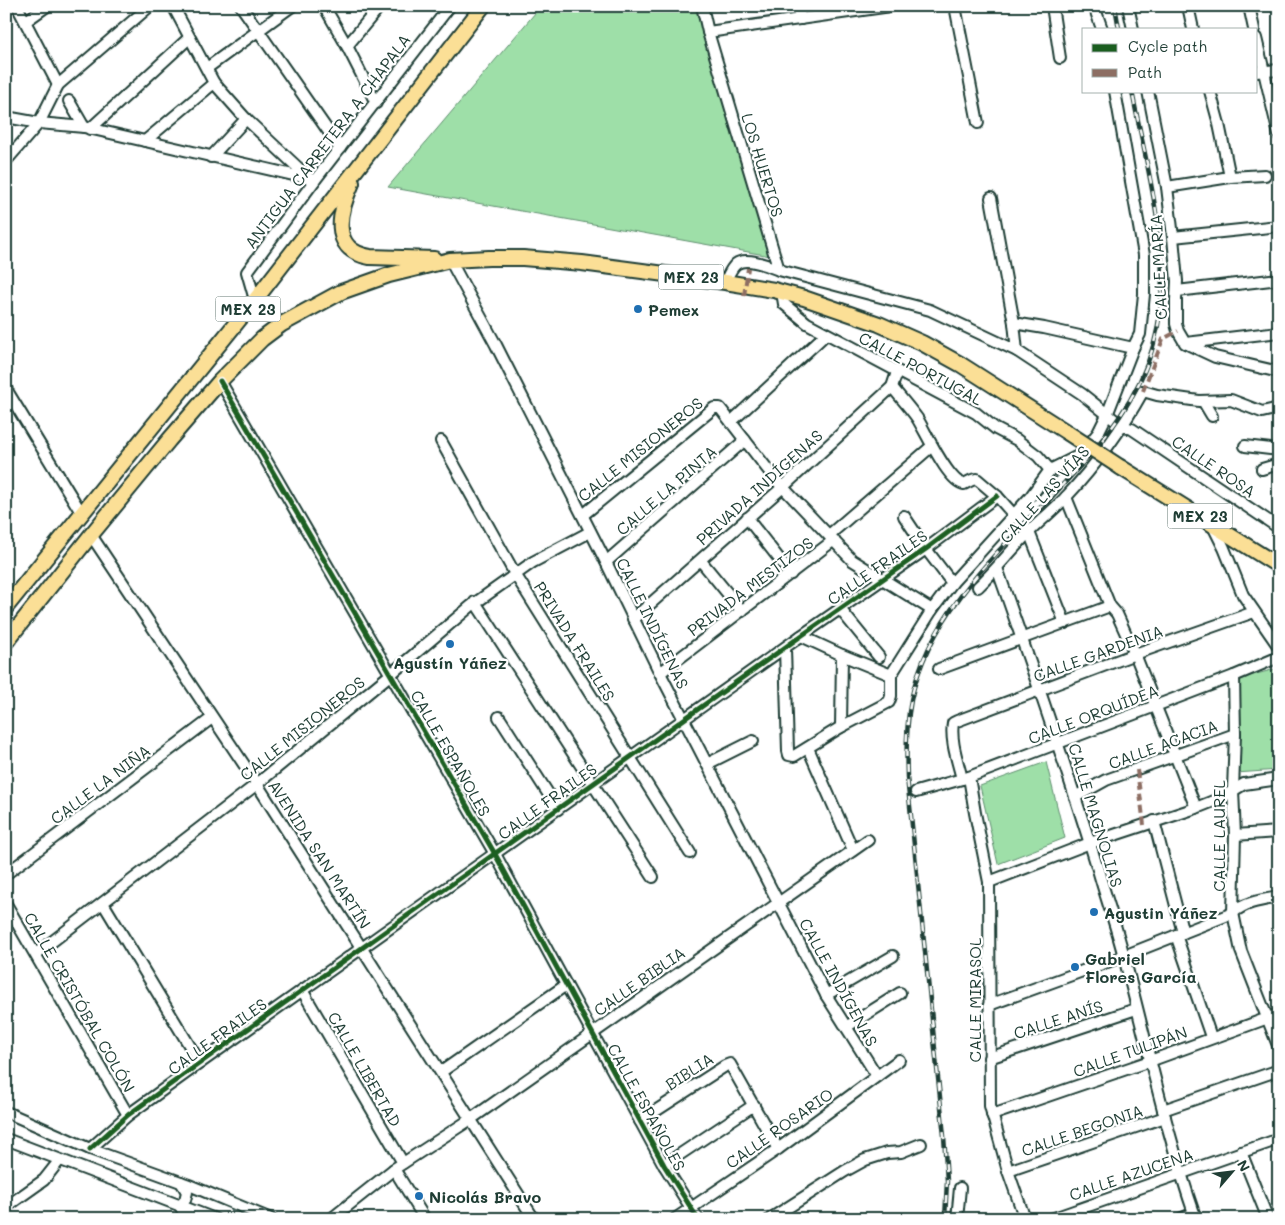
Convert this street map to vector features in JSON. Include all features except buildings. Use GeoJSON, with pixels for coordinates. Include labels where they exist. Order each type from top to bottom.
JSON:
{"type":"FeatureCollection","features":[{"type":"Feature","properties":{"kind":"highway","name":"MEX 23"},"geometry":{"type":"LineString","coordinates":[[6,607],[255,300],[483,6]]}},
{"type":"Feature","properties":{"kind":"highway"},"geometry":{"type":"LineString","coordinates":[[360,166],[342,206],[340,216],[340,227],[343,237],[350,248],[363,256],[370,257],[450,260]]}},
{"type":"Feature","properties":{"kind":"highway","name":"MEX 23"},"geometry":{"type":"LineString","coordinates":[[6,642],[91,535],[220,381],[262,338],[282,324],[323,301],[361,284],[450,260],[489,258],[558,260],[725,282],[782,292],[863,318],[922,343],[960,364],[1279,566]]}},
{"type":"Feature","properties":{"kind":"street"},"geometry":{"type":"LineString","coordinates":[[17,6],[58,85]]}},
{"type":"Feature","properties":{"kind":"street"},"geometry":{"type":"LineString","coordinates":[[26,21],[47,6]]}},
{"type":"Feature","properties":{"kind":"street"},"geometry":{"type":"LineString","coordinates":[[6,161],[39,123],[58,85],[150,6]]}},
{"type":"Feature","properties":{"kind":"street"},"geometry":{"type":"LineString","coordinates":[[173,6],[214,83],[246,119],[312,179]]}},
{"type":"Feature","properties":{"kind":"street"},"geometry":{"type":"LineString","coordinates":[[241,6],[340,148]]}},
{"type":"Feature","properties":{"kind":"street"},"geometry":{"type":"LineString","coordinates":[[207,68],[292,6]]}},
{"type":"Feature","properties":{"kind":"street"},"geometry":{"type":"LineString","coordinates":[[324,6],[376,103]]}},
{"type":"Feature","properties":{"kind":"street"},"geometry":{"type":"LineString","coordinates":[[347,46],[380,6]]}},
{"type":"Feature","properties":{"kind":"street","name":"ANTIGUA CARRETERA A CHAPALA"},"geometry":{"type":"LineString","coordinates":[[255,300],[247,272],[312,179],[376,103],[450,6]]}},
{"type":"Feature","properties":{"kind":"street","name":"LOS HUERTOS"},"geometry":{"type":"LineString","coordinates":[[702,6],[708,32],[779,270]]}},
{"type":"Feature","properties":{"kind":"street"},"geometry":{"type":"LineString","coordinates":[[797,6],[800,19]]}},
{"type":"Feature","properties":{"kind":"street"},"geometry":{"type":"LineString","coordinates":[[708,32],[891,6]]}},
{"type":"Feature","properties":{"kind":"street"},"geometry":{"type":"LineString","coordinates":[[955,6],[978,123]]}},
{"type":"Feature","properties":{"kind":"street"},"geometry":{"type":"LineString","coordinates":[[1052,6],[1060,58]]}},
{"type":"Feature","properties":{"kind":"street"},"geometry":{"type":"LineString","coordinates":[[1094,6],[1102,28]]}},
{"type":"Feature","properties":{"kind":"street"},"geometry":{"type":"LineString","coordinates":[[1128,6],[1132,28]]}},
{"type":"Feature","properties":{"kind":"street"},"geometry":{"type":"LineString","coordinates":[[1188,6],[1194,28]]}},
{"type":"Feature","properties":{"kind":"street"},"geometry":{"type":"LineString","coordinates":[[1249,6],[1254,28]]}},
{"type":"Feature","properties":{"kind":"street"},"geometry":{"type":"LineString","coordinates":[[87,128],[189,38]]}},
{"type":"Feature","properties":{"kind":"street"},"geometry":{"type":"LineString","coordinates":[[1258,55],[1260,72],[1278,130]]}},
{"type":"Feature","properties":{"kind":"street"},"geometry":{"type":"LineString","coordinates":[[1260,72],[1279,70]]}},
{"type":"Feature","properties":{"kind":"street"},"geometry":{"type":"LineString","coordinates":[[146,141],[214,83]]}},
{"type":"Feature","properties":{"kind":"street"},"geometry":{"type":"LineString","coordinates":[[1014,516],[1040,503],[1078,461],[1080,455],[1098,433],[1140,334],[1144,294],[1144,255],[1115,92]]}},
{"type":"Feature","properties":{"kind":"street","name":"CALLE MARÍA"},"geometry":{"type":"LineString","coordinates":[[1148,92],[1167,187],[1174,237],[1177,292],[1176,324],[1185,343]]}},
{"type":"Feature","properties":{"kind":"street"},"geometry":{"type":"LineString","coordinates":[[1210,92],[1230,177]]}},
{"type":"Feature","properties":{"kind":"street"},"geometry":{"type":"LineString","coordinates":[[69,101],[87,128]]}},
{"type":"Feature","properties":{"kind":"street"},"geometry":{"type":"LineString","coordinates":[[6,117],[39,123],[87,128],[312,179]]}},
{"type":"Feature","properties":{"kind":"street"},"geometry":{"type":"LineString","coordinates":[[211,157],[246,119]]}},
{"type":"Feature","properties":{"kind":"street"},"geometry":{"type":"LineString","coordinates":[[1167,187],[1230,177],[1265,175]]}},
{"type":"Feature","properties":{"kind":"street"},"geometry":{"type":"LineString","coordinates":[[991,198],[1014,323],[1017,351]]}},
{"type":"Feature","properties":{"kind":"street"},"geometry":{"type":"LineString","coordinates":[[1174,237],[1279,226]]}},
{"type":"Feature","properties":{"kind":"street","name":"CALLE INDÍGENAS"},"geometry":{"type":"LineString","coordinates":[[450,260],[496,345],[683,719],[826,995],[876,1076]]}},
{"type":"Feature","properties":{"kind":"street"},"geometry":{"type":"LineString","coordinates":[[725,282],[735,265],[742,262],[753,262],[779,270]]}},
{"type":"Feature","properties":{"kind":"street","name":"CALLE ROSA"},"geometry":{"type":"LineString","coordinates":[[779,270],[930,310],[1017,351],[1082,394],[1122,426],[1132,429],[1278,527]]}},
{"type":"Feature","properties":{"kind":"street"},"geometry":{"type":"LineString","coordinates":[[1177,292],[1279,279]]}},
{"type":"Feature","properties":{"kind":"street","name":"CALLE PORTUGAL"},"geometry":{"type":"LineString","coordinates":[[782,292],[784,304],[807,323],[976,414],[996,429],[1017,440],[1038,456],[1050,470]]}},
{"type":"Feature","properties":{"kind":"street"},"geometry":{"type":"LineString","coordinates":[[1014,323],[1133,348]]}},
{"type":"Feature","properties":{"kind":"street"},"geometry":{"type":"LineString","coordinates":[[1185,343],[1279,332]]}},
{"type":"Feature","properties":{"kind":"street"},"geometry":{"type":"LineString","coordinates":[[826,334],[731,422],[776,480],[852,560],[932,610]]}},
{"type":"Feature","properties":{"kind":"street"},"geometry":{"type":"LineString","coordinates":[[1185,343],[1214,358],[1279,372]]}},
{"type":"Feature","properties":{"kind":"street","name":"PRIVADA INDÍGENAS"},"geometry":{"type":"LineString","coordinates":[[634,618],[783,487],[892,386],[897,372]]}},
{"type":"Feature","properties":{"kind":"street","name":"CALLE ESPAÑOLES"},"geometry":{"type":"LineString","coordinates":[[220,381],[495,854],[664,1165],[698,1219]]}},
{"type":"Feature","properties":{"kind":"street"},"geometry":{"type":"LineString","coordinates":[[892,386],[917,418],[932,446],[954,478],[960,484],[977,479],[997,496],[1028,532],[1064,623]]}},
{"type":"Feature","properties":{"kind":"street"},"geometry":{"type":"LineString","coordinates":[[6,390],[82,514]]}},
{"type":"Feature","properties":{"kind":"street","name":"CALLE LAS VÍAS"},"geometry":{"type":"LineString","coordinates":[[978,587],[1028,532],[1066,497],[1091,468],[1122,426],[1142,391],[1157,395],[1203,400]]}},
{"type":"Feature","properties":{"kind":"street"},"geometry":{"type":"LineString","coordinates":[[1212,416],[1203,400],[1231,400],[1262,412],[1279,408]]}},
{"type":"Feature","properties":{"kind":"street","name":"CALLE MISIONEROS"},"geometry":{"type":"LineString","coordinates":[[582,515],[716,408],[722,410],[731,422]]}},
{"type":"Feature","properties":{"kind":"street","name":"CALLE LA PINTA"},"geometry":{"type":"LineString","coordinates":[[606,562],[745,440]]}},
{"type":"Feature","properties":{"kind":"street","name":"PRIVADA FRAILES"},"geometry":{"type":"LineString","coordinates":[[441,441],[515,574],[690,853]]}},
{"type":"Feature","properties":{"kind":"street","name":"PRIVADA MESTIZOS"},"geometry":{"type":"LineString","coordinates":[[660,673],[791,574],[932,446]]}},
{"type":"Feature","properties":{"kind":"street"},"geometry":{"type":"LineString","coordinates":[[1244,446],[1279,450]]}},
{"type":"Feature","properties":{"kind":"street"},"geometry":{"type":"LineString","coordinates":[[1050,470],[1080,455]]}},
{"type":"Feature","properties":{"kind":"street"},"geometry":{"type":"LineString","coordinates":[[1262,469],[1279,464]]}},
{"type":"Feature","properties":{"kind":"street","name":"CALLE LAS VÍAS"},"geometry":{"type":"LineString","coordinates":[[891,675],[932,610],[952,583],[1014,516],[1050,470]]}},
{"type":"Feature","properties":{"kind":"street","name":"CALLE FRAILES"},"geometry":{"type":"LineString","coordinates":[[90,1149],[128,1115],[200,1063],[683,719],[926,549],[997,496]]}},
{"type":"Feature","properties":{"kind":"street"},"geometry":{"type":"LineString","coordinates":[[1066,497],[1110,606],[1117,614],[1135,654],[1196,808]]}},
{"type":"Feature","properties":{"kind":"street"},"geometry":{"type":"LineString","coordinates":[[904,516],[952,583]]}},
{"type":"Feature","properties":{"kind":"street"},"geometry":{"type":"LineString","coordinates":[[747,518],[791,574]]}},
{"type":"Feature","properties":{"kind":"street"},"geometry":{"type":"LineString","coordinates":[[1212,524],[1243,595],[1279,647]]}},
{"type":"Feature","properties":{"kind":"street","name":"CALLE MISIONEROS"},"geometry":{"type":"LineString","coordinates":[[36,954],[257,784],[475,602],[533,562],[590,532]]}},
{"type":"Feature","properties":{"kind":"street","name":"AVENIDA SAN MARTÍN"},"geometry":{"type":"LineString","coordinates":[[91,535],[257,784],[534,1219]]}},
{"type":"Feature","properties":{"kind":"street"},"geometry":{"type":"LineString","coordinates":[[700,561],[742,611]]}},
{"type":"Feature","properties":{"kind":"street","name":"CALLE MAGNOLIAS"},"geometry":{"type":"LineString","coordinates":[[997,568],[1058,743],[1090,843],[1124,956],[1136,1009],[1180,1173],[1195,1216]]}},
{"type":"Feature","properties":{"kind":"street"},"geometry":{"type":"LineString","coordinates":[[475,602],[654,876]]}},
{"type":"Feature","properties":{"kind":"street"},"geometry":{"type":"LineString","coordinates":[[939,669],[1110,606]]}},
{"type":"Feature","properties":{"kind":"street"},"geometry":{"type":"LineString","coordinates":[[840,609],[878,657]]}},
{"type":"Feature","properties":{"kind":"street","name":"CALLE GARDENIA"},"geometry":{"type":"LineString","coordinates":[[953,723],[1135,654],[1254,612]]}},
{"type":"Feature","properties":{"kind":"street"},"geometry":{"type":"LineString","coordinates":[[785,648],[789,755],[794,756],[841,726],[890,702],[891,675],[801,636]]}},
{"type":"Feature","properties":{"kind":"street"},"geometry":{"type":"LineString","coordinates":[[841,726],[842,655]]}},
{"type":"Feature","properties":{"kind":"street","name":"CALLE ORQUÍDEA"},"geometry":{"type":"LineString","coordinates":[[916,792],[966,778],[1279,657]]}},
{"type":"Feature","properties":{"kind":"street","name":"CALLE LAUREL"},"geometry":{"type":"LineString","coordinates":[[1234,676],[1233,913],[1240,951],[1279,1048]]}},
{"type":"Feature","properties":{"kind":"street","name":"CALLE LA NIÑA"},"geometry":{"type":"LineString","coordinates":[[6,874],[212,718]]}},
{"type":"Feature","properties":{"kind":"street"},"geometry":{"type":"LineString","coordinates":[[499,718],[558,809]]}},
{"type":"Feature","properties":{"kind":"street","name":"CALLE MIRASOL"},"geometry":{"type":"LineString","coordinates":[[953,723],[954,744],[966,778],[975,813],[989,882],[990,1106],[1008,1171],[1025,1219]]}},
{"type":"Feature","properties":{"kind":"street","name":"CALLE ACACIA"},"geometry":{"type":"LineString","coordinates":[[1075,797],[1106,780],[1235,734]]}},
{"type":"Feature","properties":{"kind":"street"},"geometry":{"type":"LineString","coordinates":[[707,764],[753,741]]}},
{"type":"Feature","properties":{"kind":"street"},"geometry":{"type":"LineString","coordinates":[[808,748],[853,850]]}},
{"type":"Feature","properties":{"kind":"street"},"geometry":{"type":"LineString","coordinates":[[989,882],[1090,843],[1196,808],[1221,798],[1244,784],[1279,779]]}},
{"type":"Feature","properties":{"kind":"street"},"geometry":{"type":"LineString","coordinates":[[1154,821],[1180,934],[1211,1037]]}},
{"type":"Feature","properties":{"kind":"street"},"geometry":{"type":"LineString","coordinates":[[1234,835],[1279,832]]}},
{"type":"Feature","properties":{"kind":"street","name":"CALLE BIBLIA"},"geometry":{"type":"LineString","coordinates":[[330,1219],[398,1166],[471,1119],[868,840]]}},
{"type":"Feature","properties":{"kind":"street"},"geometry":{"type":"LineString","coordinates":[[989,1005],[1124,956],[1233,913],[1247,904],[1279,897]]}},
{"type":"Feature","properties":{"kind":"street"},"geometry":{"type":"LineString","coordinates":[[103,903],[200,1063]]}},
{"type":"Feature","properties":{"kind":"street","name":"CALLE CRISTÓBAL COLÓN"},"geometry":{"type":"LineString","coordinates":[[6,904],[128,1115]]}},
{"type":"Feature","properties":{"kind":"street"},"geometry":{"type":"LineString","coordinates":[[826,995],[893,956]]}},
{"type":"Feature","properties":{"kind":"street"},"geometry":{"type":"LineString","coordinates":[[441,1072],[566,985]]}},
{"type":"Feature","properties":{"kind":"street","name":"CALLE LIBERTAD"},"geometry":{"type":"LineString","coordinates":[[302,990],[425,1219]]}},
{"type":"Feature","properties":{"kind":"street"},"geometry":{"type":"LineString","coordinates":[[846,1027],[900,993]]}},
{"type":"Feature","properties":{"kind":"street","name":"CALLE ANÍS"},"geometry":{"type":"LineString","coordinates":[[989,1058],[1136,1009]]}},
{"type":"Feature","properties":{"kind":"street","name":"CALLE TULIPÁN"},"geometry":{"type":"LineString","coordinates":[[992,1115],[1150,1061],[1211,1037],[1279,1014]]}},
{"type":"Feature","properties":{"kind":"street","name":"CALLE ROSARIO"},"geometry":{"type":"LineString","coordinates":[[675,1219],[778,1149],[899,1060]]}},
{"type":"Feature","properties":{"kind":"street","name":"BIBLIA"},"geometry":{"type":"LineString","coordinates":[[640,1121],[730,1064],[754,1105]]}},
{"type":"Feature","properties":{"kind":"street","name":"CALLE BEGONIA"},"geometry":{"type":"LineString","coordinates":[[1008,1171],[1279,1070]]}},
{"type":"Feature","properties":{"kind":"street"},"geometry":{"type":"LineString","coordinates":[[664,1165],[754,1105],[778,1149]]}},
{"type":"Feature","properties":{"kind":"street"},"geometry":{"type":"LineString","coordinates":[[6,1112],[90,1149],[180,1182],[271,1219]]}},
{"type":"Feature","properties":{"kind":"street"},"geometry":{"type":"LineString","coordinates":[[6,1139],[59,1161],[215,1219]]}},
{"type":"Feature","properties":{"kind":"street","name":"CALLE AZUCENA"},"geometry":{"type":"LineString","coordinates":[[1051,1219],[1279,1139]]}},
{"type":"Feature","properties":{"kind":"street"},"geometry":{"type":"LineString","coordinates":[[770,1219],[865,1160],[887,1153],[901,1152],[921,1144]]}},
{"type":"Feature","properties":{"kind":"street"},"geometry":{"type":"LineString","coordinates":[[1241,1152],[1268,1219]]}},
{"type":"Feature","properties":{"kind":"street"},"geometry":{"type":"LineString","coordinates":[[6,1207],[44,1180],[59,1161]]}},
{"type":"Feature","properties":{"kind":"street"},"geometry":{"type":"LineString","coordinates":[[180,1182],[187,1192],[185,1200],[180,1206]]}},
{"type":"Feature","properties":{"kind":"street"},"geometry":{"type":"LineString","coordinates":[[957,1219],[960,1188]]}},
{"type":"Feature","properties":{"kind":"street"},"geometry":{"type":"LineString","coordinates":[[180,1206],[187,1219]]}},
{"type":"Feature","properties":{"kind":"street"},"geometry":{"type":"LineString","coordinates":[[1180,1219],[1195,1216]]}},
{"type":"Feature","properties":{"kind":"green space"},"geometry":{"type":"Polygon","coordinates":[[[541,6],[699,6],[776,257],[388,187],[541,6]]]}},
{"type":"Feature","properties":{"kind":"green space"},"geometry":{"type":"Polygon","coordinates":[[[1279,668],[1279,770],[1236,773],[1238,679],[1279,668]]]}},
{"type":"Feature","properties":{"kind":"green space"},"geometry":{"type":"Polygon","coordinates":[[[1046,762],[1065,838],[998,864],[980,786],[1046,762]]]}},
{"type":"Feature","properties":{"kind":"railway"},"geometry":{"type":"LineString","coordinates":[[1115,6],[1119,28]]}},
{"type":"Feature","properties":{"kind":"railway"},"geometry":{"type":"LineString","coordinates":[[945,1219],[947,1181],[944,1136],[907,777],[909,710],[920,668],[934,637],[952,609],[972,581],[995,555],[1079,467],[1106,435],[1130,401],[1147,363],[1154,343],[1160,312],[1162,281],[1161,249],[1157,217],[1132,92]]}},
{"type":"Feature","properties":{"kind":"marked path"},"geometry":{"type":"LineString","coordinates":[[744,296],[748,268]]}},
{"type":"Feature","properties":{"kind":"marked path"},"geometry":{"type":"LineString","coordinates":[[1143,391],[1163,339],[1178,331]]}},
{"type":"Feature","properties":{"kind":"marked path"},"geometry":{"type":"LineString","coordinates":[[1137,770],[1144,825]]}},
{"type":"Feature","properties":{"kind":"cycle path"},"geometry":{"type":"LineString","coordinates":[[220,381],[495,854],[664,1165],[698,1219]]}},
{"type":"Feature","properties":{"kind":"cycle path"},"geometry":{"type":"LineString","coordinates":[[90,1149],[128,1115],[200,1063],[926,549],[997,496]]}},
{"type":"Feature","properties":{"kind":"place","name":"Pemex"},"geometry":{"type":"Point","coordinates":[638,309]}},
{"type":"Feature","properties":{"kind":"place","name":"Agustín Yáñez"},"geometry":{"type":"Point","coordinates":[450,644]}},
{"type":"Feature","properties":{"kind":"place","name":"Agustin Yáñez"},"geometry":{"type":"Point","coordinates":[1094,912]}},
{"type":"Feature","properties":{"kind":"place","name":"Gabriel Flores García"},"geometry":{"type":"Point","coordinates":[1075,967]}},
{"type":"Feature","properties":{"kind":"place","name":"Nicolás Bravo"},"geometry":{"type":"Point","coordinates":[419,1196]}}]}
